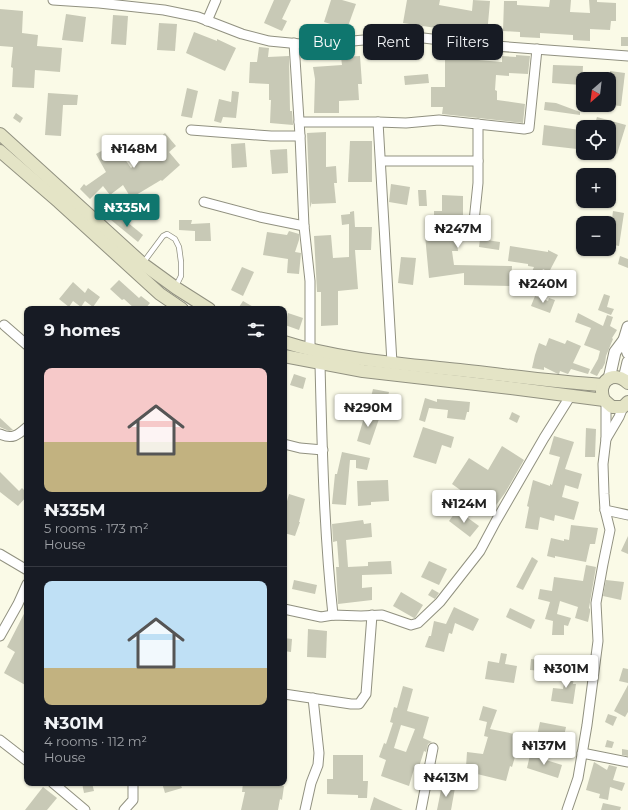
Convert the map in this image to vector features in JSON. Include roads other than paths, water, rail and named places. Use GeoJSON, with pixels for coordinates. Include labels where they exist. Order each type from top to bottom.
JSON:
{"type":"FeatureCollection","features":[{"type":"Feature","properties":{"kind":"main road"},"geometry":{"type":"LineString","coordinates":[[0,134],[143,264],[204,306]]}},
{"type":"Feature","properties":{"kind":"main road"},"geometry":{"type":"LineString","coordinates":[[0,151],[59,202],[160,294],[178,306]]}},
{"type":"Feature","properties":{"kind":"main road"},"geometry":{"type":"LineString","coordinates":[[287,343],[310,349],[392,363],[568,383],[606,382],[617,377],[626,381]]}},
{"type":"Feature","properties":{"kind":"main road"},"geometry":{"type":"LineString","coordinates":[[287,357],[320,364],[393,376],[571,395],[605,401],[612,406],[626,403]]}},
{"type":"Feature","properties":{"kind":"main road"},"geometry":{"type":"LineString","coordinates":[[605,401],[602,395],[606,382]]}},
{"type":"Feature","properties":{"kind":"street"},"geometry":{"type":"LineString","coordinates":[[53,0],[164,10],[198,17],[249,36],[270,41],[311,45],[395,37],[415,37],[482,45],[628,56]]}},
{"type":"Feature","properties":{"kind":"street"},"geometry":{"type":"LineString","coordinates":[[207,21],[216,0]]}},
{"type":"Feature","properties":{"kind":"street"},"geometry":{"type":"LineString","coordinates":[[294,43],[304,226],[310,280],[310,349]]}},
{"type":"Feature","properties":{"kind":"street"},"geometry":{"type":"LineString","coordinates":[[299,122],[406,123],[439,120],[528,128],[537,49]]}},
{"type":"Feature","properties":{"kind":"street"},"geometry":{"type":"LineString","coordinates":[[378,122],[382,161],[382,202],[387,256],[392,363]]}},
{"type":"Feature","properties":{"kind":"street"},"geometry":{"type":"LineString","coordinates":[[473,231],[478,183],[478,124]]}},
{"type":"Feature","properties":{"kind":"street"},"geometry":{"type":"LineString","coordinates":[[191,130],[272,136],[300,136]]}},
{"type":"Feature","properties":{"kind":"street"},"geometry":{"type":"LineString","coordinates":[[382,161],[478,161]]}},
{"type":"Feature","properties":{"kind":"street"},"geometry":{"type":"LineString","coordinates":[[204,202],[260,217],[304,226]]}},
{"type":"Feature","properties":{"kind":"street"},"geometry":{"type":"LineString","coordinates":[[4,325],[24,342]]}},
{"type":"Feature","properties":{"kind":"street"},"geometry":{"type":"LineString","coordinates":[[606,382],[615,352],[624,340],[628,327]]}},
{"type":"Feature","properties":{"kind":"street"},"geometry":{"type":"LineString","coordinates":[[624,340],[628,353]]}},
{"type":"Feature","properties":{"kind":"street"},"geometry":{"type":"LineString","coordinates":[[626,381],[628,362]]}},
{"type":"Feature","properties":{"kind":"street"},"geometry":{"type":"LineString","coordinates":[[320,364],[329,578],[333,615]]}},
{"type":"Feature","properties":{"kind":"street"},"geometry":{"type":"LineString","coordinates":[[287,610],[322,617],[333,615],[382,615],[410,624],[415,625],[418,623],[440,602],[480,551],[496,521],[571,395]]}},
{"type":"Feature","properties":{"kind":"street"},"geometry":{"type":"LineString","coordinates":[[567,810],[578,778],[582,753],[598,641],[596,603],[610,530],[605,510],[603,464],[606,439],[605,401]]}},
{"type":"Feature","properties":{"kind":"street"},"geometry":{"type":"LineString","coordinates":[[606,439],[620,417],[626,403]]}},
{"type":"Feature","properties":{"kind":"street"},"geometry":{"type":"LineString","coordinates":[[0,434],[6,438],[13,437],[24,430]]}},
{"type":"Feature","properties":{"kind":"street"},"geometry":{"type":"LineString","coordinates":[[287,445],[300,448],[323,450]]}},
{"type":"Feature","properties":{"kind":"street"},"geometry":{"type":"LineString","coordinates":[[605,510],[628,515]]}},
{"type":"Feature","properties":{"kind":"street"},"geometry":{"type":"LineString","coordinates":[[0,554],[24,568]]}},
{"type":"Feature","properties":{"kind":"street"},"geometry":{"type":"LineString","coordinates":[[0,636],[24,591]]}},
{"type":"Feature","properties":{"kind":"street"},"geometry":{"type":"LineString","coordinates":[[287,694],[359,704],[366,694],[372,614]]}},
{"type":"Feature","properties":{"kind":"street"},"geometry":{"type":"LineString","coordinates":[[305,810],[320,753],[312,698]]}},
{"type":"Feature","properties":{"kind":"street"},"geometry":{"type":"LineString","coordinates":[[0,740],[24,759]]}},
{"type":"Feature","properties":{"kind":"street"},"geometry":{"type":"LineString","coordinates":[[421,810],[433,748]]}},
{"type":"Feature","properties":{"kind":"street"},"geometry":{"type":"LineString","coordinates":[[582,753],[628,762]]}},
{"type":"Feature","properties":{"kind":"street"},"geometry":{"type":"LineString","coordinates":[[57,786],[85,810]]}},
{"type":"Feature","properties":{"kind":"street"},"geometry":{"type":"LineString","coordinates":[[124,810],[133,800],[133,786]]}},
{"type":"Feature","properties":{"kind":"lane"},"geometry":{"type":"LineString","coordinates":[[143,264],[163,236],[167,234],[175,239],[179,247],[181,262],[181,276],[176,288]]}}]}
